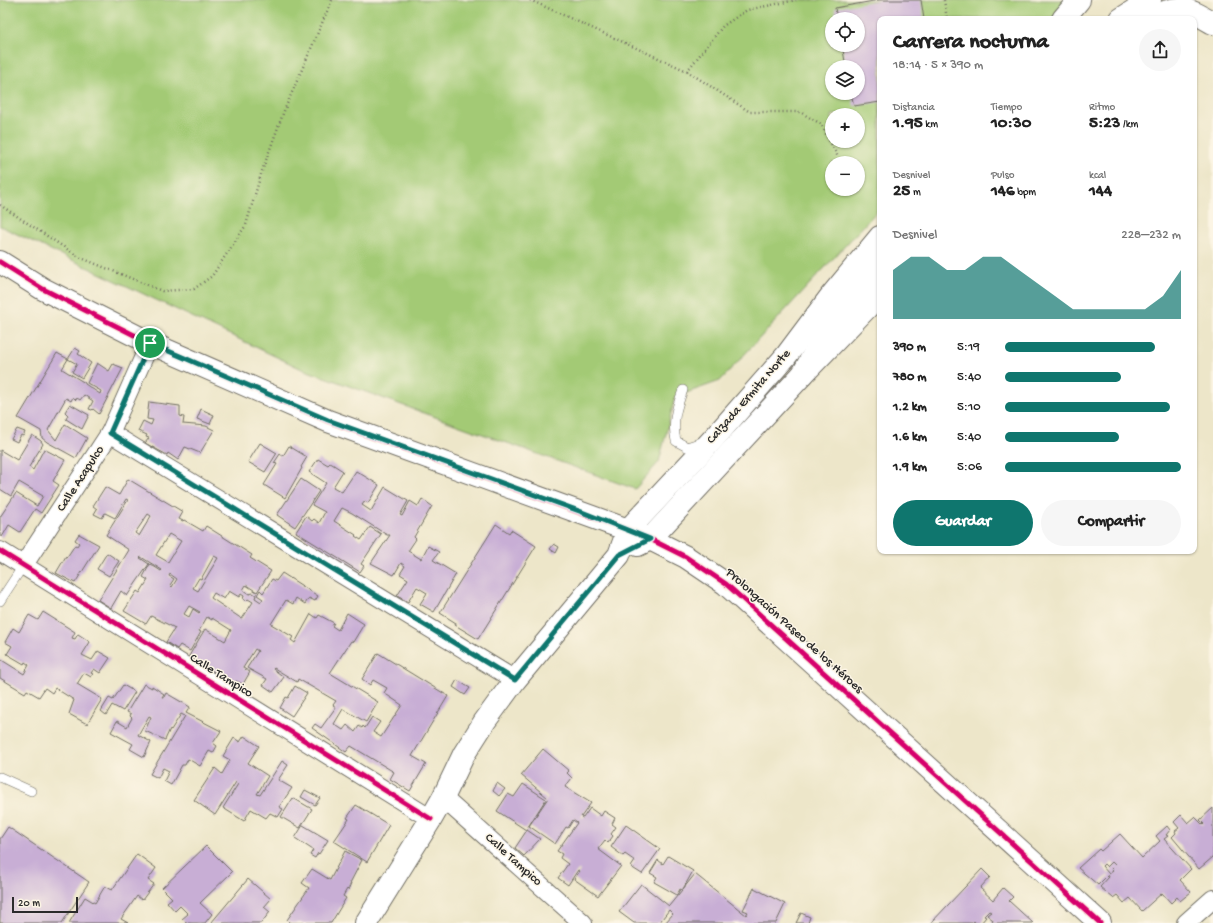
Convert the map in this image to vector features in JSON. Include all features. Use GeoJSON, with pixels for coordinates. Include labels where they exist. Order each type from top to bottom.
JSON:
{"type":"FeatureCollection","features":[{"type":"Feature","properties":{"kind":"main road"},"geometry":{"type":"LineString","coordinates":[[1066,16],[1079,0]]}},
{"type":"Feature","properties":{"kind":"main road"},"geometry":{"type":"LineString","coordinates":[[1126,16],[1150,0]]}},
{"type":"Feature","properties":{"kind":"main road"},"geometry":{"type":"LineString","coordinates":[[1144,16],[1150,0]]}},
{"type":"Feature","properties":{"kind":"main road"},"geometry":{"type":"LineString","coordinates":[[1157,16],[1163,12],[1180,8],[1191,10],[1213,23]]}},
{"type":"Feature","properties":{"kind":"main road","name":"Calzada Ermita Norte"},"geometry":{"type":"LineString","coordinates":[[366,923],[431,819],[468,747],[515,680],[619,555],[628,530],[715,437],[786,356],[831,296],[877,241]]}},
{"type":"Feature","properties":{"kind":"main road","name":"Prolongación Paseo de los Héroes"},"geometry":{"type":"LineString","coordinates":[[0,262],[43,289],[150,343],[328,420],[628,530],[686,557],[726,584],[1100,923]]}},
{"type":"Feature","properties":{"kind":"main road"},"geometry":{"type":"LineString","coordinates":[[803,374],[828,328],[877,269]]}},
{"type":"Feature","properties":{"kind":"main road","name":"Calzada Ermita Norte"},"geometry":{"type":"LineString","coordinates":[[619,555],[650,539],[803,374],[877,297]]}},
{"type":"Feature","properties":{"kind":"street","name":"Calle Acapulco"},"geometry":{"type":"LineString","coordinates":[[23,566],[110,433],[150,343]]}},
{"type":"Feature","properties":{"kind":"street"},"geometry":{"type":"LineString","coordinates":[[110,433],[515,680]]}},
{"type":"Feature","properties":{"kind":"street","name":"Calle Tampico"},"geometry":{"type":"LineString","coordinates":[[0,551],[431,819]]}},
{"type":"Feature","properties":{"kind":"street","name":"Calle Tampico"},"geometry":{"type":"LineString","coordinates":[[443,798],[583,923]]}},
{"type":"Feature","properties":{"kind":"street"},"geometry":{"type":"LineString","coordinates":[[1188,922],[1213,899]]}},
{"type":"Feature","properties":{"kind":"lane"},"geometry":{"type":"LineString","coordinates":[[683,390],[676,410],[674,430],[676,441],[687,447],[715,437]]}},
{"type":"Feature","properties":{"kind":"lane"},"geometry":{"type":"LineString","coordinates":[[0,601],[23,566]]}},
{"type":"Feature","properties":{"kind":"lane"},"geometry":{"type":"LineString","coordinates":[[0,777],[31,792]]}},
{"type":"Feature","properties":{"kind":"path"},"geometry":{"type":"LineString","coordinates":[[0,205],[79,257],[162,291],[194,289],[212,276],[246,225],[262,171],[284,111],[332,0]]}},
{"type":"Feature","properties":{"kind":"path"},"geometry":{"type":"LineString","coordinates":[[530,0],[687,71],[750,112],[800,112],[821,124],[837,156]]}},
{"type":"Feature","properties":{"kind":"path"},"geometry":{"type":"LineString","coordinates":[[687,71],[723,26],[747,10],[796,0]]}},
{"type":"Feature","properties":{"kind":"path"},"geometry":{"type":"LineString","coordinates":[[944,0],[947,16]]}},
{"type":"Feature","properties":{"kind":"green space"},"geometry":{"type":"Polygon","coordinates":[[[0,0],[1073,0],[1058,16],[877,16],[877,211],[720,381],[675,397],[659,462],[635,489],[302,369],[0,226],[0,0]]]}},
{"type":"Feature","properties":{"kind":"building"},"geometry":{"type":"Polygon","coordinates":[[[879,0],[921,0],[924,16],[877,16],[877,102],[854,106],[853,100],[865,100],[865,60],[845,60],[843,52],[865,52],[865,12],[836,12],[835,8],[879,0]]]}},
{"type":"Feature","properties":{"kind":"building"},"geometry":{"type":"Polygon","coordinates":[[[75,348],[80,351],[78,354],[91,363],[82,378],[72,372],[77,364],[68,359],[75,348]]]}},
{"type":"Feature","properties":{"kind":"building"},"geometry":{"type":"Polygon","coordinates":[[[57,353],[68,359],[62,369],[100,394],[101,391],[87,383],[97,363],[109,371],[113,364],[123,368],[99,414],[93,409],[89,409],[93,401],[84,395],[80,400],[77,398],[76,400],[73,397],[71,401],[66,398],[48,430],[56,440],[65,424],[87,438],[76,458],[47,442],[42,438],[41,431],[18,418],[57,353]]]}},
{"type":"Feature","properties":{"kind":"building"},"geometry":{"type":"Polygon","coordinates":[[[149,402],[180,406],[180,416],[184,417],[183,424],[206,426],[214,430],[200,453],[185,447],[178,460],[168,453],[167,455],[145,443],[149,438],[146,437],[147,435],[138,431],[143,421],[151,425],[153,420],[147,419],[149,402]]]}},
{"type":"Feature","properties":{"kind":"building"},"geometry":{"type":"Polygon","coordinates":[[[70,404],[89,415],[82,429],[66,419],[68,415],[65,412],[70,404]]]}},
{"type":"Feature","properties":{"kind":"building"},"geometry":{"type":"Polygon","coordinates":[[[201,409],[214,415],[210,424],[197,419],[201,409]]]}},
{"type":"Feature","properties":{"kind":"building"},"geometry":{"type":"Polygon","coordinates":[[[17,429],[25,432],[23,436],[21,435],[17,442],[11,439],[17,429]]]}},
{"type":"Feature","properties":{"kind":"building"},"geometry":{"type":"Polygon","coordinates":[[[32,435],[43,444],[29,467],[33,470],[44,449],[65,460],[53,481],[59,485],[41,513],[35,509],[20,532],[9,525],[2,537],[0,536],[0,517],[16,493],[37,506],[43,496],[19,482],[11,496],[0,489],[0,450],[17,460],[32,435]]]}},
{"type":"Feature","properties":{"kind":"building"},"geometry":{"type":"Polygon","coordinates":[[[260,443],[277,453],[265,472],[248,462],[260,443]]]}},
{"type":"Feature","properties":{"kind":"building"},"geometry":{"type":"Polygon","coordinates":[[[289,446],[307,457],[285,498],[264,485],[277,464],[274,463],[280,454],[283,456],[289,446]]]}},
{"type":"Feature","properties":{"kind":"building"},"geometry":{"type":"Polygon","coordinates":[[[318,459],[328,465],[330,463],[343,471],[333,487],[342,492],[356,471],[379,485],[368,503],[365,501],[362,505],[371,511],[385,487],[408,501],[400,515],[402,516],[410,501],[418,506],[422,499],[432,506],[414,537],[416,539],[408,551],[421,559],[428,546],[439,552],[433,560],[456,574],[434,612],[420,604],[427,593],[417,587],[408,602],[397,596],[408,579],[400,574],[405,566],[401,563],[394,575],[371,563],[390,535],[387,535],[342,508],[334,521],[356,535],[355,536],[361,540],[370,527],[381,534],[361,564],[364,566],[360,572],[296,532],[306,516],[312,521],[314,519],[319,523],[325,512],[312,505],[326,483],[309,472],[318,459]]]}},
{"type":"Feature","properties":{"kind":"building"},"geometry":{"type":"Polygon","coordinates":[[[128,479],[183,512],[179,519],[184,520],[203,531],[206,526],[252,555],[250,558],[271,571],[257,592],[246,585],[243,590],[249,594],[253,593],[256,595],[255,598],[261,602],[263,599],[257,595],[260,590],[263,593],[272,579],[276,581],[282,573],[318,596],[315,601],[309,598],[305,604],[296,598],[293,604],[286,600],[271,624],[293,637],[291,640],[295,643],[311,614],[317,618],[319,615],[334,623],[332,626],[338,630],[347,613],[364,624],[353,642],[351,641],[330,673],[378,702],[366,722],[343,709],[334,724],[343,730],[347,725],[355,732],[359,726],[362,728],[363,726],[365,728],[372,717],[380,722],[373,732],[381,737],[402,705],[384,693],[387,688],[373,680],[370,685],[362,679],[378,653],[448,696],[412,756],[426,764],[410,791],[390,779],[394,772],[351,746],[346,752],[312,728],[315,724],[321,728],[336,707],[333,705],[336,701],[298,679],[297,682],[274,668],[273,669],[284,677],[273,692],[263,685],[267,679],[247,668],[258,651],[255,649],[243,668],[250,672],[243,684],[236,681],[234,684],[189,656],[205,629],[225,641],[231,630],[212,618],[212,620],[207,617],[199,631],[201,632],[190,651],[180,645],[177,649],[166,642],[175,628],[151,616],[146,624],[124,611],[137,591],[140,593],[148,580],[143,577],[150,564],[161,571],[162,570],[141,557],[140,558],[149,564],[127,596],[121,591],[111,608],[98,600],[129,550],[106,535],[128,500],[126,499],[115,518],[105,513],[102,518],[94,514],[97,509],[93,506],[105,487],[119,495],[128,479]],[[148,514],[135,533],[139,536],[151,516],[148,514]],[[169,534],[156,555],[168,562],[181,541],[169,534]],[[214,556],[201,579],[199,578],[193,588],[198,591],[218,558],[214,556]],[[170,574],[169,576],[174,579],[170,585],[172,587],[177,579],[170,574]],[[229,591],[224,599],[214,593],[211,598],[242,619],[253,602],[248,599],[246,601],[243,599],[244,596],[241,594],[239,597],[229,591]],[[189,606],[184,614],[189,617],[193,609],[199,613],[200,612],[189,606]]]}},
{"type":"Feature","properties":{"kind":"building"},"geometry":{"type":"Polygon","coordinates":[[[301,479],[319,491],[295,527],[277,515],[301,479]]]}},
{"type":"Feature","properties":{"kind":"building"},"geometry":{"type":"Polygon","coordinates":[[[496,524],[509,533],[511,530],[536,546],[478,639],[455,625],[456,623],[440,613],[496,524]]]}},
{"type":"Feature","properties":{"kind":"building"},"geometry":{"type":"Polygon","coordinates":[[[79,534],[99,545],[75,583],[56,573],[66,556],[67,557],[75,545],[77,546],[79,543],[75,540],[79,534]]]}},
{"type":"Feature","properties":{"kind":"building"},"geometry":{"type":"Polygon","coordinates":[[[554,544],[559,547],[556,553],[550,549],[554,544]]]}},
{"type":"Feature","properties":{"kind":"building"},"geometry":{"type":"Polygon","coordinates":[[[107,553],[119,561],[109,576],[97,569],[107,553]]]}},
{"type":"Feature","properties":{"kind":"building"},"geometry":{"type":"Polygon","coordinates":[[[43,612],[75,632],[72,638],[75,639],[78,634],[90,642],[82,655],[92,660],[98,651],[110,658],[100,673],[94,669],[91,673],[93,674],[91,677],[84,673],[77,684],[102,699],[87,724],[69,714],[74,700],[55,688],[52,693],[45,688],[39,697],[27,690],[25,693],[0,678],[0,659],[24,674],[29,665],[25,662],[24,664],[7,654],[12,646],[5,642],[13,628],[19,632],[29,615],[38,620],[43,612]]]}},
{"type":"Feature","properties":{"kind":"building"},"geometry":{"type":"Polygon","coordinates":[[[457,680],[470,688],[465,695],[453,687],[457,680]]]}},
{"type":"Feature","properties":{"kind":"building"},"geometry":{"type":"Polygon","coordinates":[[[144,684],[152,688],[152,686],[164,694],[162,697],[164,697],[166,693],[190,707],[186,713],[221,731],[213,743],[217,746],[213,753],[209,751],[200,766],[188,759],[185,765],[182,765],[171,785],[164,781],[169,771],[163,768],[158,778],[150,774],[185,716],[181,714],[171,730],[170,729],[165,740],[145,731],[151,717],[149,716],[138,735],[151,742],[144,757],[130,749],[133,744],[111,732],[117,721],[127,727],[132,718],[130,716],[131,714],[127,712],[144,684]]]}},
{"type":"Feature","properties":{"kind":"building"},"geometry":{"type":"Polygon","coordinates":[[[123,685],[135,692],[123,711],[112,705],[106,715],[101,711],[109,698],[113,700],[123,685]]]}},
{"type":"Feature","properties":{"kind":"building"},"geometry":{"type":"Polygon","coordinates":[[[295,686],[307,693],[292,716],[280,708],[286,697],[288,698],[295,686]]]}},
{"type":"Feature","properties":{"kind":"building"},"geometry":{"type":"Polygon","coordinates":[[[244,736],[259,746],[248,763],[268,776],[257,794],[260,795],[282,761],[288,765],[278,780],[292,788],[279,807],[283,809],[278,817],[270,813],[266,818],[251,809],[244,821],[223,808],[238,784],[236,782],[215,815],[194,800],[215,768],[222,774],[230,760],[223,756],[234,738],[240,742],[244,736]]]}},
{"type":"Feature","properties":{"kind":"building"},"geometry":{"type":"Polygon","coordinates":[[[543,749],[569,771],[567,773],[572,778],[565,787],[591,803],[581,817],[583,818],[590,808],[601,816],[604,811],[615,818],[612,824],[616,827],[611,834],[613,836],[608,843],[605,840],[598,849],[621,866],[598,896],[574,879],[580,871],[578,870],[568,885],[558,878],[568,864],[560,858],[562,854],[557,851],[577,823],[573,820],[568,828],[566,827],[555,844],[529,826],[548,798],[521,775],[543,749]]]}},
{"type":"Feature","properties":{"kind":"building"},"geometry":{"type":"Polygon","coordinates":[[[497,783],[505,789],[499,796],[493,791],[497,783]]]}},
{"type":"Feature","properties":{"kind":"building"},"geometry":{"type":"Polygon","coordinates":[[[523,784],[546,799],[526,830],[497,811],[508,794],[514,797],[523,784]]]}},
{"type":"Feature","properties":{"kind":"building"},"geometry":{"type":"Polygon","coordinates":[[[305,790],[320,798],[315,805],[301,797],[305,790]]]}},
{"type":"Feature","properties":{"kind":"building"},"geometry":{"type":"Polygon","coordinates":[[[293,798],[312,809],[300,828],[281,817],[293,798]]]}},
{"type":"Feature","properties":{"kind":"building"},"geometry":{"type":"Polygon","coordinates":[[[356,805],[389,825],[367,862],[334,841],[349,819],[347,818],[356,805]]]}},
{"type":"Feature","properties":{"kind":"building"},"geometry":{"type":"Polygon","coordinates":[[[1213,808],[1213,857],[1199,869],[1172,837],[1176,833],[1175,831],[1179,828],[1174,822],[1181,815],[1188,823],[1195,817],[1203,825],[1204,824],[1200,820],[1213,808]]]}},
{"type":"Feature","properties":{"kind":"building"},"geometry":{"type":"Polygon","coordinates":[[[303,825],[328,840],[315,858],[310,855],[313,850],[295,838],[303,825]]]}},
{"type":"Feature","properties":{"kind":"building"},"geometry":{"type":"Polygon","coordinates":[[[626,825],[660,849],[642,874],[631,867],[635,861],[625,854],[623,856],[611,847],[626,825]]]}},
{"type":"Feature","properties":{"kind":"building"},"geometry":{"type":"Polygon","coordinates":[[[1167,826],[1170,830],[1166,835],[1168,836],[1164,839],[1191,869],[1180,880],[1191,892],[1180,901],[1177,897],[1171,903],[1162,893],[1142,911],[1130,898],[1124,903],[1117,895],[1113,898],[1100,887],[1109,877],[1108,875],[1098,885],[1078,868],[1099,849],[1101,851],[1120,834],[1142,858],[1160,841],[1156,836],[1167,826]],[[1112,862],[1107,867],[1104,864],[1102,866],[1109,874],[1113,871],[1111,869],[1115,865],[1112,862]]]}},
{"type":"Feature","properties":{"kind":"building"},"geometry":{"type":"Polygon","coordinates":[[[8,827],[89,882],[62,923],[0,923],[0,839],[8,827]]]}},
{"type":"Feature","properties":{"kind":"building"},"geometry":{"type":"Polygon","coordinates":[[[527,830],[540,839],[524,856],[515,848],[527,830]]]}},
{"type":"Feature","properties":{"kind":"building"},"geometry":{"type":"Polygon","coordinates":[[[206,846],[232,872],[200,903],[212,914],[205,923],[186,923],[182,919],[188,914],[180,906],[175,911],[167,902],[172,898],[162,888],[206,846]]]}},
{"type":"Feature","properties":{"kind":"building"},"geometry":{"type":"Polygon","coordinates":[[[345,851],[362,860],[348,890],[347,889],[343,896],[346,898],[331,923],[290,923],[287,920],[309,888],[302,883],[312,869],[330,880],[345,851]]]}},
{"type":"Feature","properties":{"kind":"building"},"geometry":{"type":"Polygon","coordinates":[[[137,854],[156,868],[148,880],[154,884],[142,900],[137,896],[121,919],[128,923],[69,923],[85,897],[95,903],[105,886],[112,890],[137,854]]]}},
{"type":"Feature","properties":{"kind":"building"},"geometry":{"type":"Polygon","coordinates":[[[668,856],[693,871],[683,889],[695,874],[746,915],[748,912],[743,910],[754,888],[785,904],[776,923],[665,923],[673,914],[669,910],[659,923],[634,923],[619,912],[641,884],[669,906],[682,890],[680,889],[677,895],[654,882],[657,877],[650,873],[658,860],[663,864],[668,856]]]}},
{"type":"Feature","properties":{"kind":"building"},"geometry":{"type":"Polygon","coordinates":[[[982,869],[990,877],[980,888],[993,900],[1003,888],[1013,897],[1009,901],[1033,923],[991,923],[993,920],[987,915],[991,912],[989,911],[984,916],[986,917],[981,923],[976,923],[974,921],[972,923],[931,923],[982,869]]]}},
{"type":"Feature","properties":{"kind":"building"},"geometry":{"type":"Polygon","coordinates":[[[248,879],[271,899],[264,907],[270,912],[261,923],[211,923],[248,879]]]}},
{"type":"Feature","properties":{"kind":"building"},"geometry":{"type":"Polygon","coordinates":[[[801,913],[810,917],[808,923],[796,923],[801,913]]]}},
{"type":"Feature","properties":{"kind":"cycle path"},"geometry":{"type":"LineString","coordinates":[[0,262],[43,289],[150,343],[328,421],[628,530],[686,557],[726,584],[1100,923]]}},
{"type":"Feature","properties":{"kind":"cycle path"},"geometry":{"type":"LineString","coordinates":[[0,551],[431,819]]}},
{"type":"Feature","properties":{"kind":"route"},"geometry":{"type":"LineString","coordinates":[[150,343],[328,420],[582,512],[650,539],[619,555],[515,680],[110,433],[150,343]]}}]}
